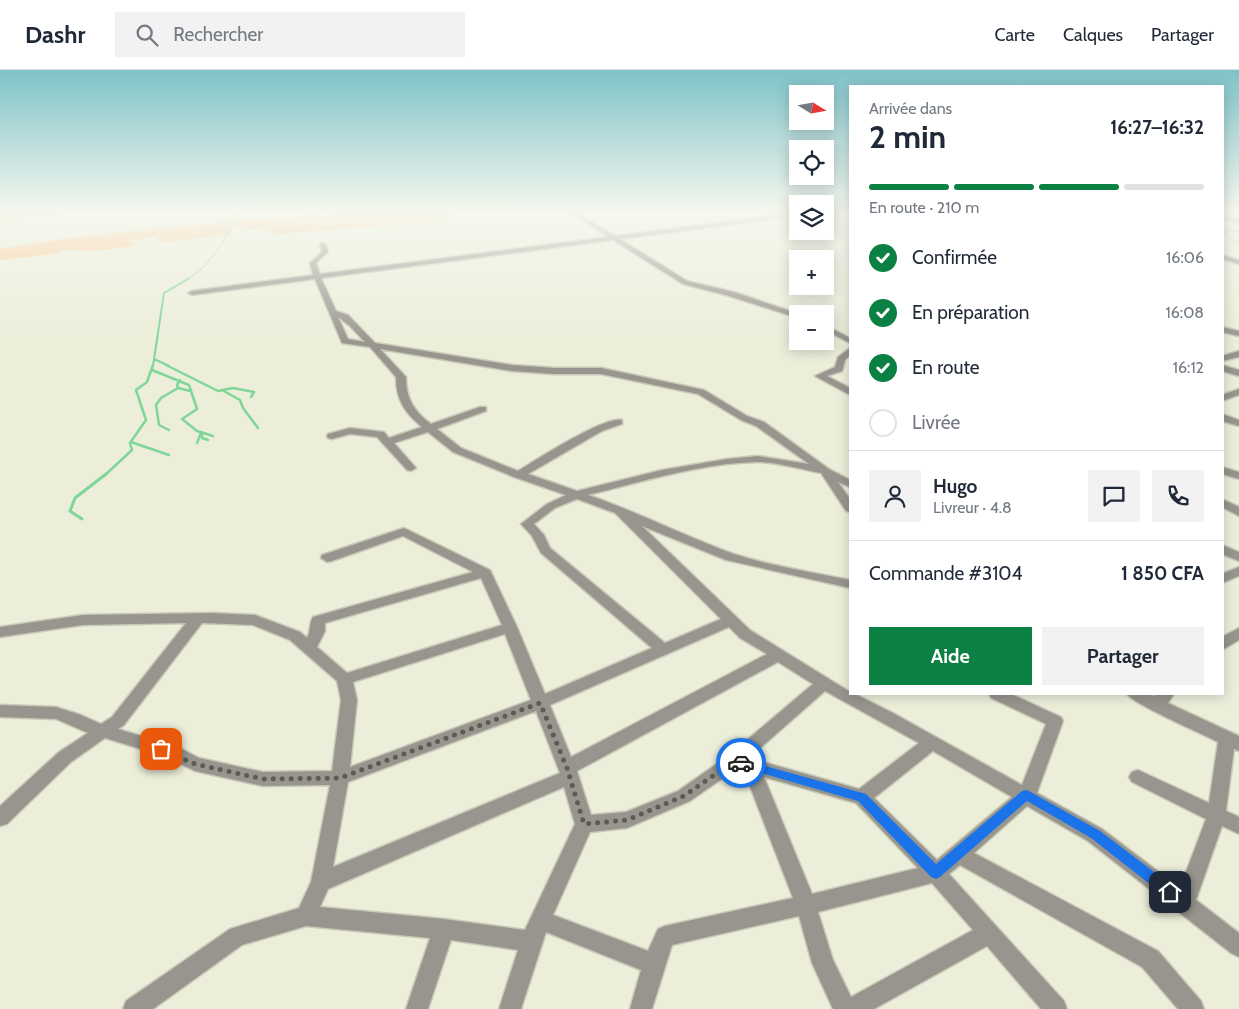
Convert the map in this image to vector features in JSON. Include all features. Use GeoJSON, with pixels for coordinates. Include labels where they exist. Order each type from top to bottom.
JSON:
{"type":"FeatureCollection","features":[{"type":"Feature","properties":{"kind":"street"},"geometry":{"type":"LineString","coordinates":[[321,256],[314,263],[345,341],[512,368],[555,371],[601,371],[701,392],[719,401],[732,411],[760,424],[825,471],[849,483]]}},
{"type":"Feature","properties":{"kind":"street"},"geometry":{"type":"LineString","coordinates":[[192,293],[483,256]]}},
{"type":"Feature","properties":{"kind":"street"},"geometry":{"type":"LineString","coordinates":[[641,256],[685,283],[731,294],[789,313]]}},
{"type":"Feature","properties":{"kind":"street"},"geometry":{"type":"LineString","coordinates":[[1224,258],[1239,262]]}},
{"type":"Feature","properties":{"kind":"street"},"geometry":{"type":"LineString","coordinates":[[333,312],[345,317],[353,324],[401,377],[401,388],[411,413],[431,427],[457,450],[518,475],[618,509],[661,530],[731,556],[778,569],[849,584]]}},
{"type":"Feature","properties":{"kind":"street"},"geometry":{"type":"LineString","coordinates":[[834,328],[849,331]]}},
{"type":"Feature","properties":{"kind":"street"},"geometry":{"type":"LineString","coordinates":[[1224,330],[1239,334]]}},
{"type":"Feature","properties":{"kind":"street"},"geometry":{"type":"LineString","coordinates":[[834,331],[849,340]]}},
{"type":"Feature","properties":{"kind":"street"},"geometry":{"type":"LineString","coordinates":[[849,352],[841,359],[839,369],[819,376],[849,391]]}},
{"type":"Feature","properties":{"kind":"street"},"geometry":{"type":"LineString","coordinates":[[1224,358],[1239,354]]}},
{"type":"Feature","properties":{"kind":"street"},"geometry":{"type":"LineString","coordinates":[[1224,369],[1239,373]]}},
{"type":"Feature","properties":{"kind":"street"},"geometry":{"type":"LineString","coordinates":[[388,442],[483,409]]}},
{"type":"Feature","properties":{"kind":"street"},"geometry":{"type":"LineString","coordinates":[[1224,418],[1239,423]]}},
{"type":"Feature","properties":{"kind":"street"},"geometry":{"type":"LineString","coordinates":[[518,475],[598,430],[618,422]]}},
{"type":"Feature","properties":{"kind":"street"},"geometry":{"type":"LineString","coordinates":[[332,436],[350,431],[380,434],[411,468]]}},
{"type":"Feature","properties":{"kind":"street"},"geometry":{"type":"LineString","coordinates":[[663,649],[546,550],[538,535],[527,524],[550,506],[578,494],[662,473],[743,460],[786,462],[825,471],[849,507]]}},
{"type":"Feature","properties":{"kind":"street"},"geometry":{"type":"LineString","coordinates":[[1224,471],[1239,476]]}},
{"type":"Feature","properties":{"kind":"street"},"geometry":{"type":"LineString","coordinates":[[1224,503],[1239,512]]}},
{"type":"Feature","properties":{"kind":"street"},"geometry":{"type":"LineString","coordinates":[[618,509],[745,634],[824,683],[849,692]]}},
{"type":"Feature","properties":{"kind":"street"},"geometry":{"type":"LineString","coordinates":[[327,558],[404,532],[485,573],[510,627],[568,772],[584,824],[531,941],[510,1009]]}},
{"type":"Feature","properties":{"kind":"street"},"geometry":{"type":"LineString","coordinates":[[1224,550],[1239,557]]}},
{"type":"Feature","properties":{"kind":"street"},"geometry":{"type":"LineString","coordinates":[[1224,578],[1239,571]]}},
{"type":"Feature","properties":{"kind":"street"},"geometry":{"type":"LineString","coordinates":[[309,648],[318,631],[318,620],[485,573]]}},
{"type":"Feature","properties":{"kind":"street"},"geometry":{"type":"LineString","coordinates":[[0,818],[65,758],[118,721],[197,619]]}},
{"type":"Feature","properties":{"kind":"street"},"geometry":{"type":"LineString","coordinates":[[0,632],[83,620],[255,620],[295,636],[344,679],[349,700],[340,778],[321,882],[306,916]]}},
{"type":"Feature","properties":{"kind":"street"},"geometry":{"type":"LineString","coordinates":[[0,711],[56,713],[104,732],[172,752],[195,764],[263,779],[340,778],[540,703],[731,620]]}},
{"type":"Feature","properties":{"kind":"street"},"geometry":{"type":"LineString","coordinates":[[344,679],[510,627]]}},
{"type":"Feature","properties":{"kind":"street"},"geometry":{"type":"LineString","coordinates":[[1224,644],[1239,633]]}},
{"type":"Feature","properties":{"kind":"street"},"geometry":{"type":"LineString","coordinates":[[321,882],[568,772],[778,654]]}},
{"type":"Feature","properties":{"kind":"street"},"geometry":{"type":"LineString","coordinates":[[584,824],[627,820],[684,796],[743,764],[824,683]]}},
{"type":"Feature","properties":{"kind":"street"},"geometry":{"type":"LineString","coordinates":[[856,695],[869,700],[932,743],[1095,835],[1239,946]]}},
{"type":"Feature","properties":{"kind":"street"},"geometry":{"type":"LineString","coordinates":[[641,1009],[664,936],[806,905],[936,873],[1027,795],[1055,721],[999,695]]}},
{"type":"Feature","properties":{"kind":"street"},"geometry":{"type":"LineString","coordinates":[[1139,695],[1161,700],[1233,742],[1216,816],[1185,903]]}},
{"type":"Feature","properties":{"kind":"street"},"geometry":{"type":"LineString","coordinates":[[862,797],[932,743]]}},
{"type":"Feature","properties":{"kind":"street"},"geometry":{"type":"LineString","coordinates":[[743,764],[862,797],[936,873],[1056,1009]]}},
{"type":"Feature","properties":{"kind":"street"},"geometry":{"type":"LineString","coordinates":[[743,764],[806,905],[823,963],[845,1009]]}},
{"type":"Feature","properties":{"kind":"street"},"geometry":{"type":"LineString","coordinates":[[1138,777],[1239,826]]}},
{"type":"Feature","properties":{"kind":"street"},"geometry":{"type":"LineString","coordinates":[[958,854],[1150,959],[1193,1009]]}},
{"type":"Feature","properties":{"kind":"street"},"geometry":{"type":"LineString","coordinates":[[134,1009],[237,936],[306,916],[444,929],[531,941]]}},
{"type":"Feature","properties":{"kind":"street"},"geometry":{"type":"LineString","coordinates":[[541,920],[654,964]]}},
{"type":"Feature","properties":{"kind":"street"},"geometry":{"type":"LineString","coordinates":[[417,1009],[444,929]]}},
{"type":"Feature","properties":{"kind":"street"},"geometry":{"type":"LineString","coordinates":[[849,1009],[877,996],[989,933]]}},
{"type":"Feature","properties":{"kind":"shaded area"},"geometry":{"type":"Polygon","coordinates":[[[0,256],[35,256],[0,260],[0,256]]]}},
{"type":"Feature","properties":{"kind":"waterway"},"geometry":{"type":"LineString","coordinates":[[186,280],[203,267],[213,256]]}},
{"type":"Feature","properties":{"kind":"waterway"},"geometry":{"type":"LineString","coordinates":[[154,359],[164,293],[188,279]]}},
{"type":"Feature","properties":{"kind":"waterway"},"geometry":{"type":"LineString","coordinates":[[153,366],[154,359]]}},
{"type":"Feature","properties":{"kind":"waterway"},"geometry":{"type":"LineString","coordinates":[[154,359],[169,366]]}},
{"type":"Feature","properties":{"kind":"waterway"},"geometry":{"type":"LineString","coordinates":[[105,475],[132,450],[130,443],[146,420],[136,390],[147,382],[153,365]]}},
{"type":"Feature","properties":{"kind":"waterway"},"geometry":{"type":"LineString","coordinates":[[166,365],[218,391],[222,390]]}},
{"type":"Feature","properties":{"kind":"waterway"},"geometry":{"type":"LineString","coordinates":[[152,370],[179,381]]}},
{"type":"Feature","properties":{"kind":"waterway"},"geometry":{"type":"LineString","coordinates":[[178,388],[177,385],[179,381]]}},
{"type":"Feature","properties":{"kind":"waterway"},"geometry":{"type":"LineString","coordinates":[[179,381],[189,385],[197,409],[182,419],[197,431],[202,433]]}},
{"type":"Feature","properties":{"kind":"waterway"},"geometry":{"type":"LineString","coordinates":[[169,430],[159,425],[156,405],[161,398],[178,388]]}},
{"type":"Feature","properties":{"kind":"waterway"},"geometry":{"type":"LineString","coordinates":[[178,388],[190,391]]}},
{"type":"Feature","properties":{"kind":"waterway"},"geometry":{"type":"LineString","coordinates":[[222,390],[233,388],[254,392],[251,397]]}},
{"type":"Feature","properties":{"kind":"waterway"},"geometry":{"type":"LineString","coordinates":[[222,390],[240,400],[243,408],[258,428]]}},
{"type":"Feature","properties":{"kind":"waterway"},"geometry":{"type":"LineString","coordinates":[[197,443],[201,433]]}},
{"type":"Feature","properties":{"kind":"waterway"},"geometry":{"type":"LineString","coordinates":[[202,433],[213,436]]}},
{"type":"Feature","properties":{"kind":"waterway"},"geometry":{"type":"LineString","coordinates":[[202,433],[202,438],[208,440]]}},
{"type":"Feature","properties":{"kind":"waterway"},"geometry":{"type":"LineString","coordinates":[[131,442],[169,455]]}},
{"type":"Feature","properties":{"kind":"waterway"},"geometry":{"type":"LineString","coordinates":[[82,519],[70,511],[75,498],[106,474]]}},
{"type":"Feature","properties":{"kind":"way so far"},"geometry":{"type":"LineString","coordinates":[[161,749],[172,752],[195,764],[263,779],[340,778],[540,703],[567,768],[584,824],[627,820],[684,796],[734,761],[741,763]]}},
{"type":"Feature","properties":{"kind":"route"},"geometry":{"type":"LineString","coordinates":[[741,763],[862,797],[936,873],[1027,795],[1110,845],[1170,892]]}}]}
